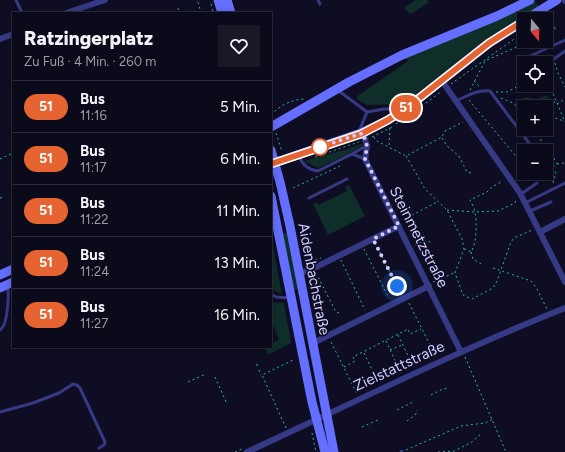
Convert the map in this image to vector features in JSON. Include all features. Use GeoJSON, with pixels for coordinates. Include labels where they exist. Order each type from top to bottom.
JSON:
{"type":"FeatureCollection","features":[{"type":"Feature","properties":{"kind":"main road"},"geometry":{"type":"LineString","coordinates":[[218,0],[222,12]]}},
{"type":"Feature","properties":{"kind":"main road"},"geometry":{"type":"LineString","coordinates":[[227,0],[231,12]]}},
{"type":"Feature","properties":{"kind":"main road"},"geometry":{"type":"LineString","coordinates":[[272,126],[349,82],[402,55],[497,16],[530,0]]}},
{"type":"Feature","properties":{"kind":"main road"},"geometry":{"type":"LineString","coordinates":[[538,12],[557,0]]}},
{"type":"Feature","properties":{"kind":"main road"},"geometry":{"type":"LineString","coordinates":[[273,163],[361,131],[398,114],[489,43],[517,25]]}},
{"type":"Feature","properties":{"kind":"main road","name":"Aidenbachstraße"},"geometry":{"type":"LineString","coordinates":[[273,163],[290,226],[303,296],[329,414],[334,452]]}},
{"type":"Feature","properties":{"kind":"main road","name":"Aidenbachstraße"},"geometry":{"type":"LineString","coordinates":[[272,204],[275,229],[292,298],[314,423],[325,452]]}},
{"type":"Feature","properties":{"kind":"main road"},"geometry":{"type":"LineString","coordinates":[[275,229],[290,226]]}},
{"type":"Feature","properties":{"kind":"main road"},"geometry":{"type":"LineString","coordinates":[[0,274],[12,269]]}},
{"type":"Feature","properties":{"kind":"main road"},"geometry":{"type":"LineString","coordinates":[[292,298],[303,296]]}},
{"type":"Feature","properties":{"kind":"street"},"geometry":{"type":"LineString","coordinates":[[69,12],[105,0]]}},
{"type":"Feature","properties":{"kind":"street"},"geometry":{"type":"LineString","coordinates":[[0,39],[12,34]]}},
{"type":"Feature","properties":{"kind":"street"},"geometry":{"type":"LineString","coordinates":[[442,81],[520,193],[565,282]]}},
{"type":"Feature","properties":{"kind":"street"},"geometry":{"type":"LineString","coordinates":[[361,131],[367,146],[365,159]]}},
{"type":"Feature","properties":{"kind":"street","name":"Steinmetzstraße"},"geometry":{"type":"LineString","coordinates":[[365,159],[461,352]]}},
{"type":"Feature","properties":{"kind":"street"},"geometry":{"type":"LineString","coordinates":[[539,230],[565,219]]}},
{"type":"Feature","properties":{"kind":"street"},"geometry":{"type":"LineString","coordinates":[[299,274],[362,245],[398,225]]}},
{"type":"Feature","properties":{"kind":"street"},"geometry":{"type":"LineString","coordinates":[[313,343],[405,298],[428,285]]}},
{"type":"Feature","properties":{"kind":"street","name":"Zielstattstraße"},"geometry":{"type":"LineString","coordinates":[[247,452],[314,423],[359,399],[438,362],[565,308]]}},
{"type":"Feature","properties":{"kind":"lane"},"geometry":{"type":"LineString","coordinates":[[16,0],[22,12]]}},
{"type":"Feature","properties":{"kind":"lane"},"geometry":{"type":"LineString","coordinates":[[318,0],[320,4]]}},
{"type":"Feature","properties":{"kind":"lane"},"geometry":{"type":"LineString","coordinates":[[565,40],[528,57],[527,63],[554,59],[565,51]]}},
{"type":"Feature","properties":{"kind":"lane"},"geometry":{"type":"LineString","coordinates":[[456,101],[484,90],[490,91],[530,144]]}},
{"type":"Feature","properties":{"kind":"lane"},"geometry":{"type":"LineString","coordinates":[[339,91],[367,112],[384,109],[398,109]]}},
{"type":"Feature","properties":{"kind":"lane"},"geometry":{"type":"LineString","coordinates":[[361,131],[367,112]]}},
{"type":"Feature","properties":{"kind":"lane"},"geometry":{"type":"LineString","coordinates":[[298,154],[303,164],[314,171],[318,171],[367,146]]}},
{"type":"Feature","properties":{"kind":"lane"},"geometry":{"type":"LineString","coordinates":[[352,154],[365,159]]}},
{"type":"Feature","properties":{"kind":"lane"},"geometry":{"type":"LineString","coordinates":[[309,198],[347,180]]}},
{"type":"Feature","properties":{"kind":"lane"},"geometry":{"type":"LineString","coordinates":[[520,193],[537,183]]}},
{"type":"Feature","properties":{"kind":"lane"},"geometry":{"type":"LineString","coordinates":[[525,203],[565,183]]}},
{"type":"Feature","properties":{"kind":"lane"},"geometry":{"type":"LineString","coordinates":[[530,211],[551,202]]}},
{"type":"Feature","properties":{"kind":"lane"},"geometry":{"type":"LineString","coordinates":[[0,330],[4,325],[6,314],[9,290],[7,285]]}},
{"type":"Feature","properties":{"kind":"lane"},"geometry":{"type":"LineString","coordinates":[[272,295],[276,298],[292,298]]}},
{"type":"Feature","properties":{"kind":"lane"},"geometry":{"type":"LineString","coordinates":[[0,412],[33,403],[59,393],[73,384],[77,385],[80,388],[105,442],[100,448]]}},
{"type":"Feature","properties":{"kind":"path"},"geometry":{"type":"LineString","coordinates":[[210,0],[213,12]]}},
{"type":"Feature","properties":{"kind":"path"},"geometry":{"type":"LineString","coordinates":[[198,2],[201,12]]}},
{"type":"Feature","properties":{"kind":"path"},"geometry":{"type":"LineString","coordinates":[[178,8],[179,12]]}},
{"type":"Feature","properties":{"kind":"path"},"geometry":{"type":"LineString","coordinates":[[553,23],[556,29],[553,30]]}},
{"type":"Feature","properties":{"kind":"path"},"geometry":{"type":"LineString","coordinates":[[517,46],[485,60],[468,95],[470,101],[517,158]]}},
{"type":"Feature","properties":{"kind":"path"},"geometry":{"type":"LineString","coordinates":[[554,59],[558,73],[565,87]]}},
{"type":"Feature","properties":{"kind":"path"},"geometry":{"type":"LineString","coordinates":[[474,81],[484,90]]}},
{"type":"Feature","properties":{"kind":"path"},"geometry":{"type":"LineString","coordinates":[[490,91],[498,93],[507,92],[517,87]]}},
{"type":"Feature","properties":{"kind":"path"},"geometry":{"type":"LineString","coordinates":[[552,92],[565,121]]}},
{"type":"Feature","properties":{"kind":"path"},"geometry":{"type":"LineString","coordinates":[[500,98],[513,103],[517,106]]}},
{"type":"Feature","properties":{"kind":"path"},"geometry":{"type":"LineString","coordinates":[[272,114],[297,99],[305,99]]}},
{"type":"Feature","properties":{"kind":"path"},"geometry":{"type":"LineString","coordinates":[[557,104],[565,99]]}},
{"type":"Feature","properties":{"kind":"path"},"geometry":{"type":"LineString","coordinates":[[553,117],[565,121]]}},
{"type":"Feature","properties":{"kind":"path"},"geometry":{"type":"LineString","coordinates":[[406,156],[442,137],[445,131],[468,119]]}},
{"type":"Feature","properties":{"kind":"path"},"geometry":{"type":"LineString","coordinates":[[272,126],[284,159]]}},
{"type":"Feature","properties":{"kind":"path"},"geometry":{"type":"LineString","coordinates":[[389,146],[390,128]]}},
{"type":"Feature","properties":{"kind":"path"},"geometry":{"type":"LineString","coordinates":[[540,136],[542,146],[550,151],[557,164]]}},
{"type":"Feature","properties":{"kind":"path"},"geometry":{"type":"LineString","coordinates":[[374,137],[375,140],[406,156],[425,189],[447,210],[462,239],[464,249],[455,273],[463,295],[472,299],[492,288],[497,281],[510,242],[520,236],[539,230]]}},
{"type":"Feature","properties":{"kind":"path"},"geometry":{"type":"LineString","coordinates":[[442,137],[447,146],[459,156],[467,172],[471,173]]}},
{"type":"Feature","properties":{"kind":"path"},"geometry":{"type":"LineString","coordinates":[[0,159],[12,153]]}},
{"type":"Feature","properties":{"kind":"path"},"geometry":{"type":"LineString","coordinates":[[553,167],[557,164],[565,163]]}},
{"type":"Feature","properties":{"kind":"path"},"geometry":{"type":"LineString","coordinates":[[293,188],[340,166]]}},
{"type":"Feature","properties":{"kind":"path"},"geometry":{"type":"LineString","coordinates":[[553,170],[556,174],[553,183],[553,190]]}},
{"type":"Feature","properties":{"kind":"path"},"geometry":{"type":"LineString","coordinates":[[481,264],[473,259],[471,252],[474,247],[476,237],[475,212],[470,200],[487,192],[492,187],[509,177]]}},
{"type":"Feature","properties":{"kind":"path"},"geometry":{"type":"LineString","coordinates":[[447,210],[475,212],[498,211],[515,203],[520,193]]}},
{"type":"Feature","properties":{"kind":"path"},"geometry":{"type":"LineString","coordinates":[[0,198],[5,197]]}},
{"type":"Feature","properties":{"kind":"path"},"geometry":{"type":"LineString","coordinates":[[398,225],[438,201]]}},
{"type":"Feature","properties":{"kind":"path"},"geometry":{"type":"LineString","coordinates":[[373,239],[422,328],[438,362]]}},
{"type":"Feature","properties":{"kind":"path"},"geometry":{"type":"LineString","coordinates":[[410,248],[426,240],[432,243]]}},
{"type":"Feature","properties":{"kind":"path"},"geometry":{"type":"LineString","coordinates":[[362,245],[392,304]]}},
{"type":"Feature","properties":{"kind":"path"},"geometry":{"type":"LineString","coordinates":[[464,249],[471,252]]}},
{"type":"Feature","properties":{"kind":"path"},"geometry":{"type":"LineString","coordinates":[[339,256],[368,316]]}},
{"type":"Feature","properties":{"kind":"path"},"geometry":{"type":"LineString","coordinates":[[314,268],[336,312],[339,313]]}},
{"type":"Feature","properties":{"kind":"path"},"geometry":{"type":"LineString","coordinates":[[493,268],[531,281],[536,287],[548,310]]}},
{"type":"Feature","properties":{"kind":"path"},"geometry":{"type":"LineString","coordinates":[[428,285],[455,273]]}},
{"type":"Feature","properties":{"kind":"path"},"geometry":{"type":"LineString","coordinates":[[344,367],[355,361],[353,357],[397,335],[408,330],[410,334],[422,328]]}},
{"type":"Feature","properties":{"kind":"path"},"geometry":{"type":"LineString","coordinates":[[397,335],[414,369]]}},
{"type":"Feature","properties":{"kind":"path"},"geometry":{"type":"LineString","coordinates":[[328,336],[359,399]]}},
{"type":"Feature","properties":{"kind":"path"},"geometry":{"type":"LineString","coordinates":[[385,341],[402,374],[402,379]]}},
{"type":"Feature","properties":{"kind":"path"},"geometry":{"type":"LineString","coordinates":[[390,350],[402,344]]}},
{"type":"Feature","properties":{"kind":"path"},"geometry":{"type":"LineString","coordinates":[[363,352],[380,384]]}},
{"type":"Feature","properties":{"kind":"path"},"geometry":{"type":"LineString","coordinates":[[461,352],[468,362],[506,452]]}},
{"type":"Feature","properties":{"kind":"path"},"geometry":{"type":"LineString","coordinates":[[262,375],[297,358]]}},
{"type":"Feature","properties":{"kind":"path"},"geometry":{"type":"LineString","coordinates":[[259,370],[286,428]]}},
{"type":"Feature","properties":{"kind":"path"},"geometry":{"type":"LineString","coordinates":[[188,382],[206,374]]}},
{"type":"Feature","properties":{"kind":"path"},"geometry":{"type":"LineString","coordinates":[[215,377],[227,404]]}},
{"type":"Feature","properties":{"kind":"path"},"geometry":{"type":"LineString","coordinates":[[431,395],[449,388]]}},
{"type":"Feature","properties":{"kind":"path"},"geometry":{"type":"LineString","coordinates":[[397,410],[413,402]]}},
{"type":"Feature","properties":{"kind":"path"},"geometry":{"type":"LineString","coordinates":[[407,421],[416,414],[417,410]]}},
{"type":"Feature","properties":{"kind":"path"},"geometry":{"type":"LineString","coordinates":[[362,427],[380,419]]}},
{"type":"Feature","properties":{"kind":"path"},"geometry":{"type":"LineString","coordinates":[[402,452],[461,426],[485,423],[493,419]]}},
{"type":"Feature","properties":{"kind":"path"},"geometry":{"type":"LineString","coordinates":[[314,423],[316,452]]}},
{"type":"Feature","properties":{"kind":"path"},"geometry":{"type":"LineString","coordinates":[[438,452],[454,451],[472,442],[482,433]]}},
{"type":"Feature","properties":{"kind":"green space"},"geometry":{"type":"Polygon","coordinates":[[[415,0],[427,0],[428,3],[411,14],[404,8],[415,0]]]}},
{"type":"Feature","properties":{"kind":"green space"},"geometry":{"type":"Polygon","coordinates":[[[535,1],[539,7],[532,12],[517,12],[517,23],[407,104],[367,105],[358,100],[356,97],[408,61],[405,56],[508,14],[535,1]]]}},
{"type":"Feature","properties":{"kind":"green space"},"geometry":{"type":"Polygon","coordinates":[[[546,95],[550,100],[536,100],[546,95]]]}},
{"type":"Feature","properties":{"kind":"green space"},"geometry":{"type":"Polygon","coordinates":[[[525,97],[536,100],[522,99],[525,97]]]}},
{"type":"Feature","properties":{"kind":"green space"},"geometry":{"type":"Polygon","coordinates":[[[364,143],[356,150],[318,168],[304,161],[347,149],[364,143]]]}},
{"type":"Feature","properties":{"kind":"green space"},"geometry":{"type":"Polygon","coordinates":[[[349,185],[365,216],[328,235],[313,204],[317,202],[318,205],[347,191],[345,187],[349,185]]]}},
{"type":"Feature","properties":{"kind":"green space"},"geometry":{"type":"Polygon","coordinates":[[[285,232],[288,235],[298,289],[295,290],[293,289],[282,234],[285,232]]]}},
{"type":"Feature","properties":{"kind":"green space"},"geometry":{"type":"Polygon","coordinates":[[[272,240],[282,294],[272,289],[272,240]]]}},
{"type":"Feature","properties":{"kind":"green space"},"geometry":{"type":"Polygon","coordinates":[[[272,302],[284,303],[291,343],[268,355],[264,348],[272,348],[272,343],[279,340],[272,322],[272,302]]]}},
{"type":"Feature","properties":{"kind":"bus line","name":"51"},"geometry":{"type":"LineString","coordinates":[[272,164],[361,134],[376,127],[408,107],[489,43],[517,25]]}},
{"type":"Feature","properties":{"kind":"route"},"geometry":{"type":"LineString","coordinates":[[320,147],[363,133],[367,146],[365,159],[399,226],[373,239],[397,286]]}}]}
